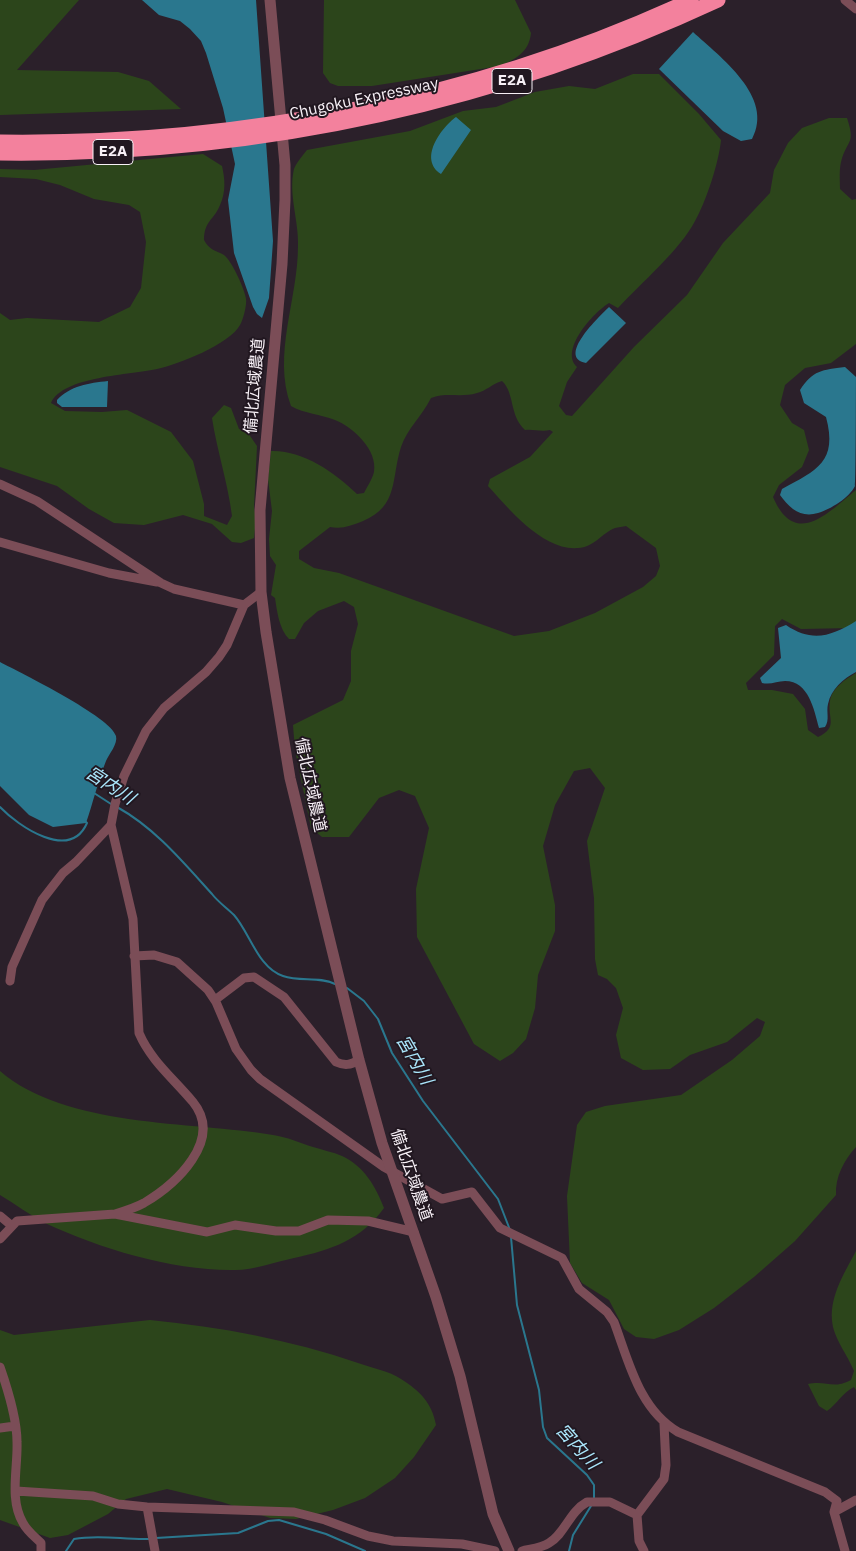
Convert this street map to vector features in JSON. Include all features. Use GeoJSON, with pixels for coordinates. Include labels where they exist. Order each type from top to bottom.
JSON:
{"type":"FeatureCollection","features":[{"type":"Feature","properties":{"kind":"highway","name":"Chugoku Expressway"},"geometry":{"type":"LineString","coordinates":[[296,126],[490,76],[560,53],[691,0]]}},
{"type":"Feature","properties":{"kind":"highway","name":"Chugoku Expressway"},"geometry":{"type":"LineString","coordinates":[[0,153],[140,151],[225,135],[424,106],[562,64],[718,0]]}},
{"type":"Feature","properties":{"kind":"highway","name":"Chugoku Expressway"},"geometry":{"type":"LineString","coordinates":[[0,142],[54,142],[225,135]]}},
{"type":"Feature","properties":{"kind":"street","name":"備北広域農道"},"geometry":{"type":"LineString","coordinates":[[270,0],[285,165],[285,200],[282,264],[260,510],[261,592],[290,778],[359,1060],[382,1143],[414,1232],[460,1376],[493,1514],[509,1551]]}},
{"type":"Feature","properties":{"kind":"street"},"geometry":{"type":"LineString","coordinates":[[845,0],[856,9]]}},
{"type":"Feature","properties":{"kind":"street"},"geometry":{"type":"LineString","coordinates":[[0,484],[37,501],[161,583]]}},
{"type":"Feature","properties":{"kind":"street"},"geometry":{"type":"LineString","coordinates":[[0,542],[109,573],[161,583],[191,594],[244,606]]}},
{"type":"Feature","properties":{"kind":"street"},"geometry":{"type":"LineString","coordinates":[[115,1214],[142,1204],[158,1194],[193,1159],[201,1142],[204,1128],[193,1102],[155,1062],[145,1047],[139,1032],[133,919],[112,825],[115,804],[124,776],[146,731],[164,708],[206,672],[219,657],[227,645],[244,606],[261,592]]}},
{"type":"Feature","properties":{"kind":"street"},"geometry":{"type":"LineString","coordinates":[[10,981],[12,967],[42,900],[63,873],[112,825]]}},
{"type":"Feature","properties":{"kind":"street"},"geometry":{"type":"LineString","coordinates":[[134,956],[154,955],[177,962],[208,990],[215,1000],[236,1049],[251,1070],[280,1094],[384,1167],[442,1199],[472,1192],[500,1228],[562,1258],[579,1289],[607,1312],[614,1322],[644,1399],[664,1424],[678,1432],[825,1492],[837,1501],[834,1512],[844,1551]]}},
{"type":"Feature","properties":{"kind":"street"},"geometry":{"type":"LineString","coordinates":[[215,1000],[244,978],[254,977],[284,997],[336,1062],[350,1065],[359,1060]]}},
{"type":"Feature","properties":{"kind":"street"},"geometry":{"type":"LineString","coordinates":[[0,1239],[17,1221],[115,1214],[207,1232],[235,1225],[276,1231],[299,1231],[328,1220],[368,1221],[414,1232]]}},
{"type":"Feature","properties":{"kind":"street"},"geometry":{"type":"LineString","coordinates":[[0,1216],[12,1226]]}},
{"type":"Feature","properties":{"kind":"street"},"geometry":{"type":"LineString","coordinates":[[0,1367],[7,1387],[17,1440],[16,1491],[19,1515],[24,1525],[41,1544],[41,1551]]}},
{"type":"Feature","properties":{"kind":"street"},"geometry":{"type":"LineString","coordinates":[[644,1551],[639,1541],[637,1515],[664,1479],[666,1465],[664,1424]]}},
{"type":"Feature","properties":{"kind":"street"},"geometry":{"type":"LineString","coordinates":[[0,1428],[14,1426]]}},
{"type":"Feature","properties":{"kind":"street"},"geometry":{"type":"LineString","coordinates":[[16,1491],[93,1496],[118,1504],[147,1507],[294,1512],[368,1536],[393,1541],[462,1544],[495,1551]]}},
{"type":"Feature","properties":{"kind":"street"},"geometry":{"type":"LineString","coordinates":[[834,1512],[856,1500]]}},
{"type":"Feature","properties":{"kind":"street"},"geometry":{"type":"LineString","coordinates":[[522,1551],[549,1543],[559,1534],[570,1516],[587,1502],[610,1502],[637,1515]]}},
{"type":"Feature","properties":{"kind":"street"},"geometry":{"type":"LineString","coordinates":[[147,1507],[155,1551]]}},
{"type":"Feature","properties":{"kind":"green space"},"geometry":{"type":"Polygon","coordinates":[[[0,0],[79,0],[17,70],[118,72],[149,81],[181,109],[0,115],[0,0]]]}},
{"type":"Feature","properties":{"kind":"green space"},"geometry":{"type":"Polygon","coordinates":[[[324,0],[515,0],[531,33],[530,40],[521,54],[500,66],[372,86],[338,86],[330,83],[323,73],[324,0]]]}},
{"type":"Feature","properties":{"kind":"green space"},"geometry":{"type":"Polygon","coordinates":[[[633,74],[659,74],[699,114],[721,140],[718,159],[708,193],[688,232],[670,255],[618,308],[609,303],[595,314],[575,342],[572,351],[573,360],[577,367],[567,382],[559,406],[566,415],[572,416],[634,347],[687,295],[723,243],[770,193],[774,170],[788,143],[802,128],[829,118],[847,118],[851,138],[841,162],[840,189],[852,200],[856,199],[856,344],[831,363],[805,368],[785,385],[780,405],[792,423],[804,430],[809,450],[802,467],[779,485],[773,497],[782,512],[791,521],[801,524],[812,522],[823,516],[856,490],[856,624],[851,628],[801,629],[782,619],[775,626],[774,655],[746,683],[748,690],[772,690],[793,694],[805,709],[808,730],[818,737],[828,730],[830,726],[829,707],[831,696],[836,688],[856,673],[856,1147],[841,1169],[836,1195],[795,1241],[754,1277],[714,1308],[679,1330],[654,1339],[636,1337],[624,1329],[609,1300],[582,1283],[570,1263],[567,1196],[577,1125],[586,1112],[605,1106],[681,1095],[732,1060],[760,1036],[765,1022],[757,1018],[727,1042],[690,1055],[670,1069],[643,1070],[621,1058],[616,1035],[623,1008],[616,988],[607,979],[598,975],[595,959],[594,898],[587,841],[605,788],[590,768],[574,771],[555,805],[543,846],[555,905],[555,931],[538,975],[535,1008],[526,1039],[513,1053],[500,1061],[474,1044],[417,937],[416,889],[429,828],[415,796],[399,790],[379,798],[349,837],[322,837],[311,828],[295,750],[293,725],[343,700],[351,681],[351,651],[358,624],[354,607],[344,601],[318,611],[304,623],[295,639],[289,639],[281,625],[275,598],[271,595],[276,565],[270,556],[269,539],[272,511],[268,479],[271,451],[295,454],[306,458],[328,470],[357,494],[364,493],[374,472],[372,456],[368,448],[363,440],[349,428],[335,420],[291,406],[284,367],[287,327],[297,266],[298,237],[292,188],[292,178],[296,164],[307,150],[410,131],[463,111],[496,107],[535,92],[569,86],[595,89],[633,74]],[[502,381],[477,393],[442,395],[431,398],[404,440],[398,458],[392,490],[383,507],[375,515],[358,523],[343,527],[330,527],[299,551],[299,559],[314,568],[339,573],[514,636],[549,631],[595,613],[643,587],[656,576],[660,566],[656,548],[626,526],[610,530],[588,546],[578,548],[565,547],[552,543],[528,527],[516,517],[488,486],[490,479],[530,457],[553,432],[550,430],[525,430],[516,418],[506,386],[502,381]]]}},
{"type":"Feature","properties":{"kind":"green space"},"geometry":{"type":"Polygon","coordinates":[[[203,154],[222,166],[224,176],[222,200],[218,210],[207,225],[204,240],[210,248],[227,258],[241,283],[246,302],[240,325],[226,339],[202,353],[157,369],[83,382],[69,387],[58,394],[51,403],[65,411],[102,412],[127,410],[171,432],[193,461],[204,504],[204,516],[227,525],[232,516],[212,418],[224,405],[231,408],[239,429],[248,433],[257,446],[254,538],[241,543],[232,542],[212,524],[183,515],[144,525],[114,523],[89,509],[57,486],[0,467],[0,313],[10,320],[27,318],[99,322],[130,307],[141,288],[146,242],[140,212],[129,205],[94,199],[60,185],[36,179],[0,177],[0,169],[34,170],[203,154]]]}},
{"type":"Feature","properties":{"kind":"green space"},"geometry":{"type":"Polygon","coordinates":[[[0,1071],[27,1090],[59,1103],[93,1113],[168,1124],[273,1135],[339,1155],[350,1160],[363,1171],[377,1192],[384,1208],[375,1219],[355,1236],[333,1247],[308,1255],[242,1270],[187,1267],[113,1250],[45,1223],[0,1195],[0,1071]]]}},
{"type":"Feature","properties":{"kind":"green space"},"geometry":{"type":"Polygon","coordinates":[[[856,1251],[856,1390],[854,1387],[850,1389],[827,1411],[819,1406],[808,1384],[834,1385],[851,1380],[854,1371],[835,1333],[832,1311],[839,1284],[856,1251]]]}},
{"type":"Feature","properties":{"kind":"green space"},"geometry":{"type":"Polygon","coordinates":[[[150,1320],[256,1335],[333,1355],[386,1372],[401,1379],[424,1398],[432,1410],[436,1425],[414,1457],[395,1478],[365,1498],[333,1510],[296,1519],[270,1518],[222,1502],[167,1489],[126,1499],[108,1514],[68,1535],[50,1538],[0,1520],[0,1330],[14,1335],[150,1320]]]}},
{"type":"Feature","properties":{"kind":"water"},"geometry":{"type":"Polygon","coordinates":[[[142,0],[256,0],[273,241],[269,298],[262,318],[253,307],[234,253],[228,200],[235,164],[223,108],[206,53],[201,41],[190,29],[180,21],[159,15],[142,0]]]}},
{"type":"Feature","properties":{"kind":"water"},"geometry":{"type":"Polygon","coordinates":[[[693,32],[730,66],[751,93],[756,108],[757,123],[752,139],[741,141],[723,131],[659,69],[693,32]]]}},
{"type":"Feature","properties":{"kind":"water"},"geometry":{"type":"Polygon","coordinates":[[[456,117],[471,130],[441,174],[434,168],[432,160],[434,144],[444,128],[456,117]]]}},
{"type":"Feature","properties":{"kind":"water"},"geometry":{"type":"Polygon","coordinates":[[[609,307],[626,323],[586,363],[578,359],[576,353],[583,336],[609,307]]]}},
{"type":"Feature","properties":{"kind":"water"},"geometry":{"type":"Polygon","coordinates":[[[845,367],[856,377],[855,486],[844,499],[828,509],[812,514],[801,513],[792,508],[780,495],[782,489],[805,476],[822,463],[827,455],[829,432],[826,417],[804,403],[800,390],[809,378],[819,372],[845,367]]]}},
{"type":"Feature","properties":{"kind":"water"},"geometry":{"type":"Polygon","coordinates":[[[108,381],[107,407],[62,407],[57,403],[57,400],[62,395],[74,388],[108,381]]]}},
{"type":"Feature","properties":{"kind":"water"},"geometry":{"type":"Polygon","coordinates":[[[856,621],[856,672],[842,681],[835,689],[828,704],[828,719],[825,727],[819,728],[809,698],[800,686],[793,682],[785,681],[768,684],[762,683],[760,678],[781,658],[778,628],[786,625],[795,631],[813,636],[830,634],[856,621]]]}},
{"type":"Feature","properties":{"kind":"water"},"geometry":{"type":"Polygon","coordinates":[[[0,662],[83,707],[99,718],[116,736],[116,742],[103,769],[86,823],[53,827],[29,815],[0,786],[0,662]]]}},
{"type":"Feature","properties":{"kind":"waterway","name":"宮内川"},"geometry":{"type":"LineString","coordinates":[[94,793],[111,804]]}},
{"type":"Feature","properties":{"kind":"waterway","name":"宮内川"},"geometry":{"type":"LineString","coordinates":[[0,807],[31,831],[57,840],[69,840],[79,834],[87,823],[85,821]]}},
{"type":"Feature","properties":{"kind":"waterway","name":"宮内川"},"geometry":{"type":"LineString","coordinates":[[117,807],[131,815],[156,835],[217,900],[234,915],[261,958],[274,972],[289,978],[323,980],[335,984]]}},
{"type":"Feature","properties":{"kind":"waterway","name":"宮内川"},"geometry":{"type":"LineString","coordinates":[[347,988],[364,1001],[378,1019],[392,1053],[423,1101],[498,1199],[510,1230]]}},
{"type":"Feature","properties":{"kind":"waterway","name":"宮内川"},"geometry":{"type":"LineString","coordinates":[[511,1237],[517,1305],[539,1390],[543,1427],[547,1438],[587,1475],[594,1485],[594,1499]]}},
{"type":"Feature","properties":{"kind":"waterway","name":"宮内川"},"geometry":{"type":"LineString","coordinates":[[569,1551],[573,1535],[591,1506]]}},
{"type":"Feature","properties":{"kind":"waterway"},"geometry":{"type":"LineString","coordinates":[[156,1538],[238,1533],[268,1521],[279,1520],[326,1534],[365,1551]]}},
{"type":"Feature","properties":{"kind":"waterway"},"geometry":{"type":"LineString","coordinates":[[66,1551],[74,1539],[93,1537],[149,1539]]}}]}
